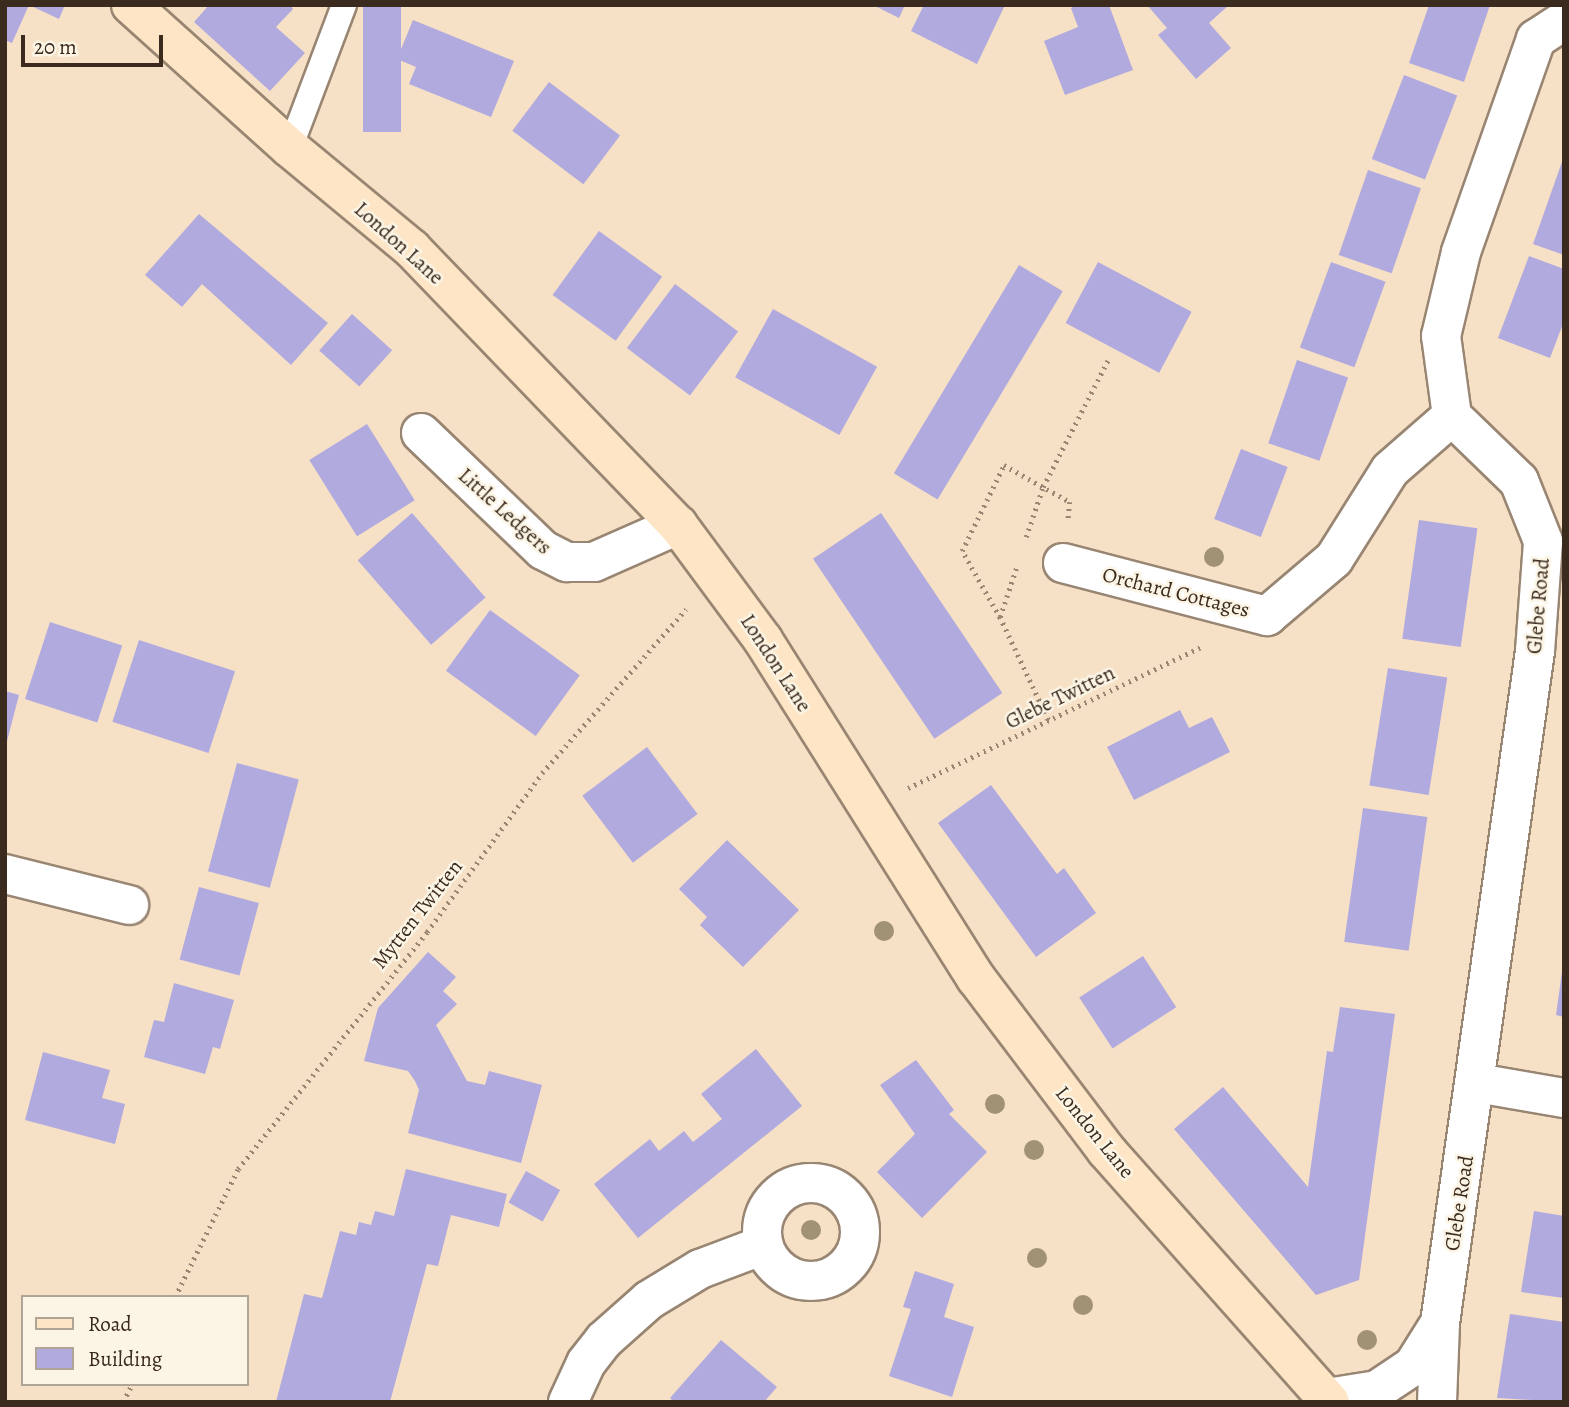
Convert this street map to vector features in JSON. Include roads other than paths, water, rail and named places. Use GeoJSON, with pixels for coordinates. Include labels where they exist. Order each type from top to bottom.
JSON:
{"type":"FeatureCollection","features":[{"type":"Feature","properties":{"kind":"main road","name":"London Lane"},"geometry":{"type":"LineString","coordinates":[[131,5],[290,148],[412,249],[678,525],[716,573],[976,978],[1106,1150],[1329,1400]]}},
{"type":"Feature","properties":{"kind":"street"},"geometry":{"type":"LineString","coordinates":[[1452,416],[1441,336],[1461,252],[1536,39],[1564,21]]}},
{"type":"Feature","properties":{"kind":"street","name":"Orchard Cottages"},"geometry":{"type":"LineString","coordinates":[[1063,563],[1267,616],[1334,559],[1390,470],[1452,416]]}},
{"type":"Feature","properties":{"kind":"street","name":"Glebe Road"},"geometry":{"type":"LineString","coordinates":[[1437,1402],[1440,1323],[1477,1083],[1535,651],[1543,541],[1519,481],[1452,416]]}},
{"type":"Feature","properties":{"kind":"street","name":"Little Ledgers"},"geometry":{"type":"LineString","coordinates":[[421,433],[543,550],[567,562],[594,562],[678,525]]}},
{"type":"Feature","properties":{"kind":"street"},"geometry":{"type":"LineString","coordinates":[[5,874],[129,905]]}},
{"type":"Feature","properties":{"kind":"street"},"geometry":{"type":"LineString","coordinates":[[1477,1083],[1564,1098]]}},
{"type":"Feature","properties":{"kind":"street"},"geometry":{"type":"LineString","coordinates":[[568,1402],[586,1363],[604,1340],[649,1300],[701,1269],[764,1245]]}},
{"type":"Feature","properties":{"kind":"street","name":"Glebe Road"},"geometry":{"type":"LineString","coordinates":[[1329,1400],[1377,1390],[1413,1366],[1440,1323]]}},
{"type":"Feature","properties":{"kind":"lane"},"geometry":{"type":"LineString","coordinates":[[290,148],[344,5]]}}]}
